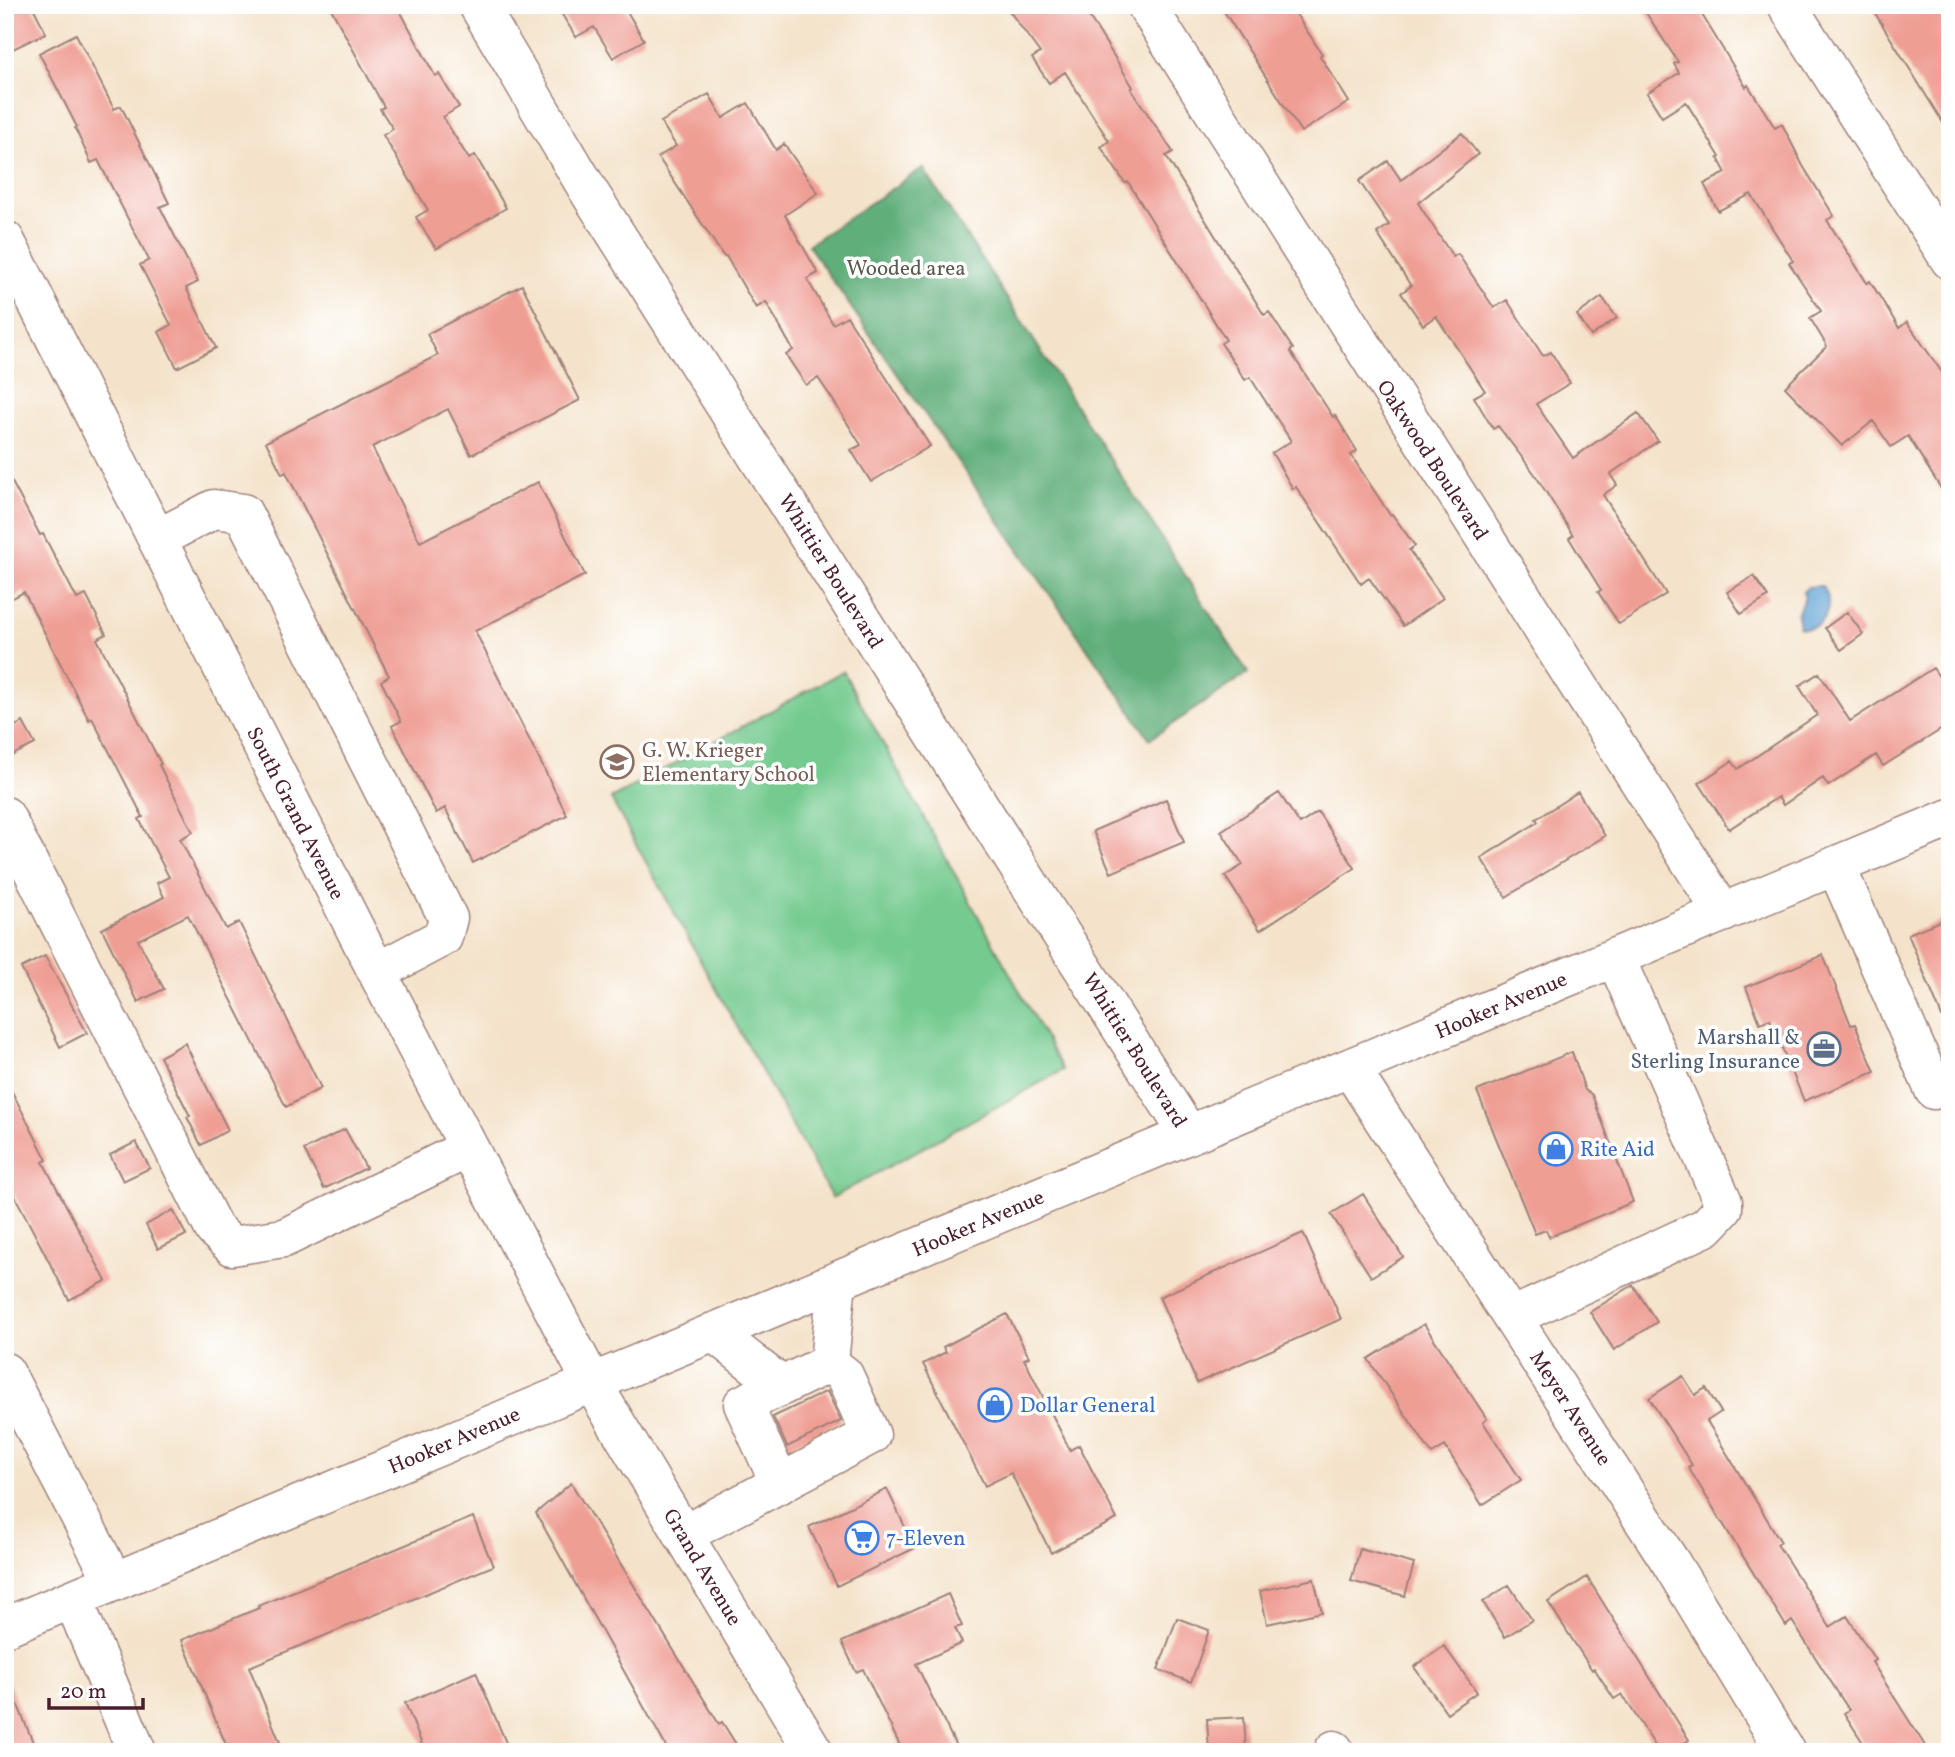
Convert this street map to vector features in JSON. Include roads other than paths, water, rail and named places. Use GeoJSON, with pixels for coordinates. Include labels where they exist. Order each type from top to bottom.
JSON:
{"type":"FeatureCollection","features":[{"type":"Feature","properties":{"kind":"street","name":"Whittier Boulevard"},"geometry":{"type":"LineString","coordinates":[[478,5],[592,195],[1189,1135]]}},
{"type":"Feature","properties":{"kind":"street","name":"Oakwood Boulevard"},"geometry":{"type":"LineString","coordinates":[[1146,5],[1723,912]]}},
{"type":"Feature","properties":{"kind":"street"},"geometry":{"type":"LineString","coordinates":[[1787,5],[1950,260]]}},
{"type":"Feature","properties":{"kind":"street","name":"South Grand Avenue"},"geometry":{"type":"LineString","coordinates":[[6,242],[377,972],[592,1382]]}},
{"type":"Feature","properties":{"kind":"street"},"geometry":{"type":"LineString","coordinates":[[157,539],[214,509],[243,513],[448,918],[443,937],[377,972]]}},
{"type":"Feature","properties":{"kind":"street"},"geometry":{"type":"LineString","coordinates":[[5,816],[214,1229],[232,1246],[284,1238],[469,1148]]}},
{"type":"Feature","properties":{"kind":"street","name":"Hooker Avenue"},"geometry":{"type":"LineString","coordinates":[[5,1627],[1950,818]]}},
{"type":"Feature","properties":{"kind":"street"},"geometry":{"type":"LineString","coordinates":[[1836,866],[1934,1090],[1950,1084]]}},
{"type":"Feature","properties":{"kind":"street"},"geometry":{"type":"LineString","coordinates":[[1512,1317],[1706,1227],[1723,1209],[1723,1202],[1615,957]]}},
{"type":"Feature","properties":{"kind":"street","name":"Meyer Avenue"},"geometry":{"type":"LineString","coordinates":[[1350,1068],[1671,1563],[1786,1752]]}},
{"type":"Feature","properties":{"kind":"street"},"geometry":{"type":"LineString","coordinates":[[829,1363],[837,1281]]}},
{"type":"Feature","properties":{"kind":"street"},"geometry":{"type":"LineString","coordinates":[[713,1332],[782,1386]]}},
{"type":"Feature","properties":{"kind":"street"},"geometry":{"type":"LineString","coordinates":[[779,1484],[743,1404],[829,1363]]}},
{"type":"Feature","properties":{"kind":"street"},"geometry":{"type":"LineString","coordinates":[[683,1535],[872,1435],[844,1375],[829,1363]]}},
{"type":"Feature","properties":{"kind":"street"},"geometry":{"type":"LineString","coordinates":[[5,1372],[114,1582]]}},
{"type":"Feature","properties":{"kind":"street","name":"Grand Avenue"},"geometry":{"type":"LineString","coordinates":[[592,1382],[814,1752]]}},
{"type":"Feature","properties":{"kind":"street"},"geometry":{"type":"LineString","coordinates":[[73,1598],[137,1752]]}},
{"type":"Feature","properties":{"kind":"water"},"geometry":{"type":"Polygon","coordinates":[[[1822,586],[1828,600],[1826,615],[1816,626],[1799,627],[1797,614],[1805,597],[1803,592],[1808,587],[1822,586]]]}},
{"type":"Feature","properties":{"kind":"place","name":"G. W. Krieger Elementary School"},"geometry":{"type":"Point","coordinates":[617,762]}},
{"type":"Feature","properties":{"kind":"place","name":"Marshall & Sterling Insurance"},"geometry":{"type":"Point","coordinates":[1824,1049]}},
{"type":"Feature","properties":{"kind":"place","name":"Rite Aid"},"geometry":{"type":"Point","coordinates":[1556,1149]}},
{"type":"Feature","properties":{"kind":"place","name":"Dollar General"},"geometry":{"type":"Point","coordinates":[995,1405]}},
{"type":"Feature","properties":{"kind":"place","name":"7-Eleven"},"geometry":{"type":"Point","coordinates":[862,1538]}},
{"type":"Feature","properties":{"kind":"park label","name":"Wooded area"},"geometry":{"type":"Point","coordinates":[906,268]}}]}
